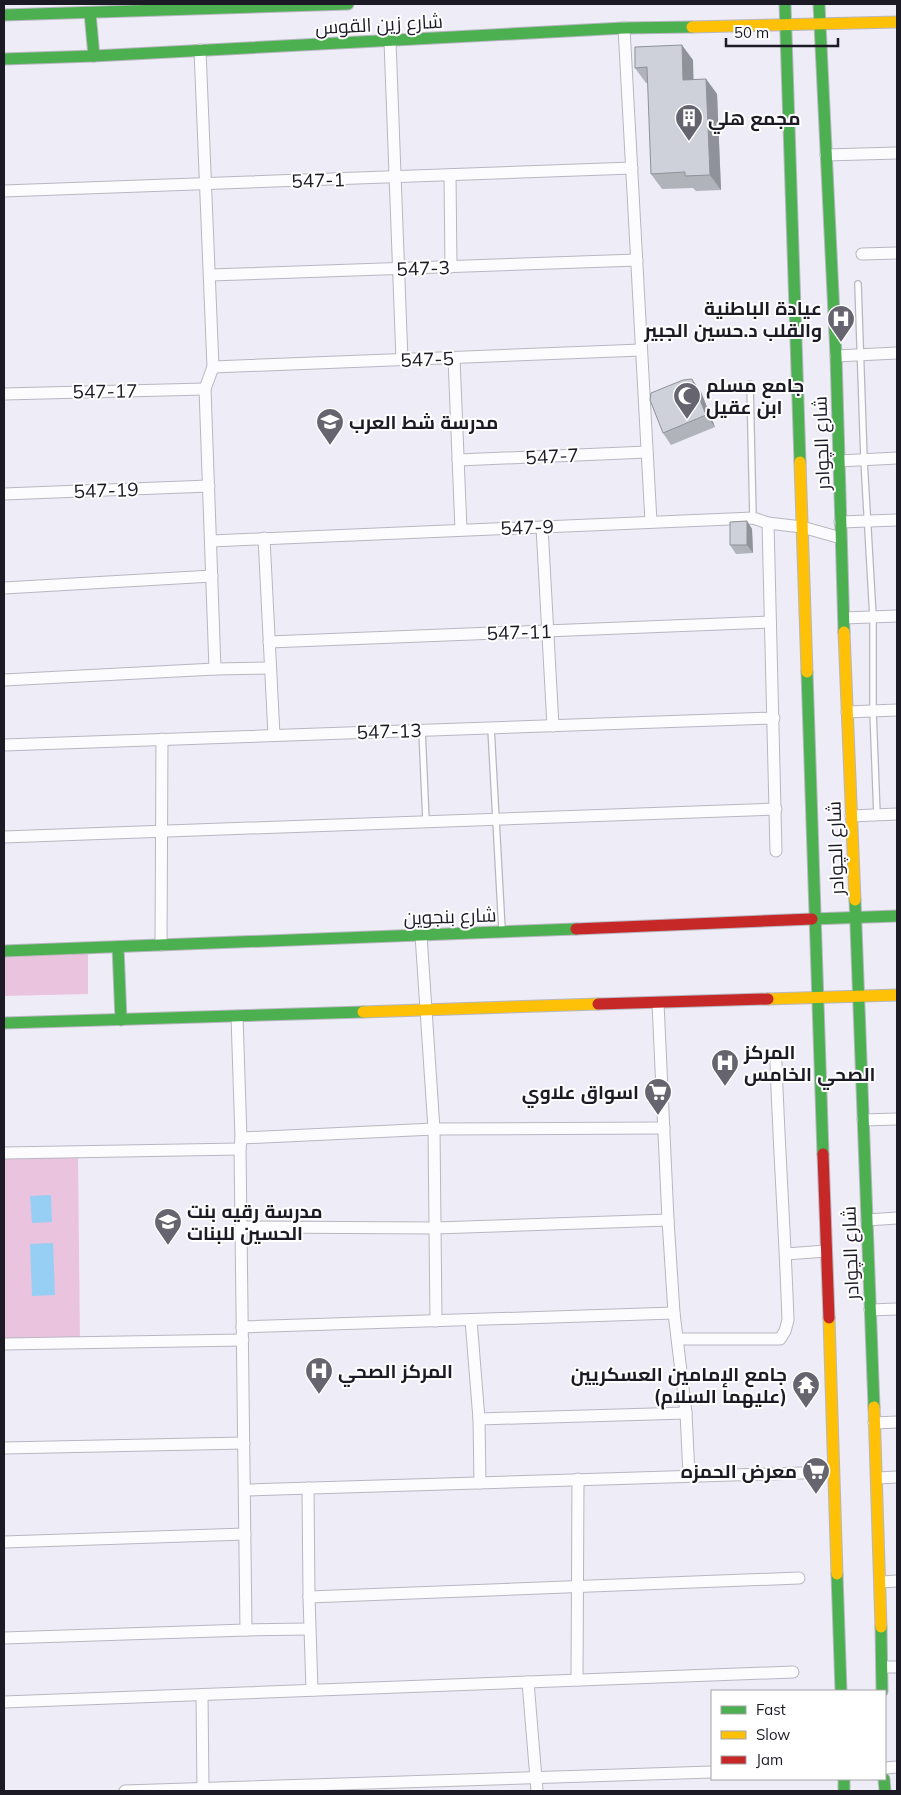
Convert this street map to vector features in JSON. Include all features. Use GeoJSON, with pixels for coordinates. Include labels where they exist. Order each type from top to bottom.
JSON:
{"type":"FeatureCollection","features":[{"type":"Feature","properties":{"kind":"main road","name":"شارع زين القوس"},"geometry":{"type":"LineString","coordinates":[[4,15],[90,13],[131,8],[348,4]]}},
{"type":"Feature","properties":{"kind":"main road","name":"شارع الچوادر"},"geometry":{"type":"LineString","coordinates":[[785,4],[841,1690]]}},
{"type":"Feature","properties":{"kind":"main road","name":"شارع الچوادر"},"geometry":{"type":"LineString","coordinates":[[819,4],[836,356],[840,522],[867,1220],[882,1690]]}},
{"type":"Feature","properties":{"kind":"main road"},"geometry":{"type":"LineString","coordinates":[[90,13],[94,56]]}},
{"type":"Feature","properties":{"kind":"main road","name":"شارع زين القوس"},"geometry":{"type":"LineString","coordinates":[[4,59],[624,28],[897,22]]}},
{"type":"Feature","properties":{"kind":"main road","name":"شارع بنجوين"},"geometry":{"type":"LineString","coordinates":[[4,951],[897,916]]}},
{"type":"Feature","properties":{"kind":"main road"},"geometry":{"type":"LineString","coordinates":[[118,947],[121,1020]]}},
{"type":"Feature","properties":{"kind":"main road"},"geometry":{"type":"LineString","coordinates":[[4,1023],[897,995]]}},
{"type":"Feature","properties":{"kind":"street"},"geometry":{"type":"LineString","coordinates":[[624,28],[650,522]]}},
{"type":"Feature","properties":{"kind":"street"},"geometry":{"type":"LineString","coordinates":[[390,41],[402,360]]}},
{"type":"Feature","properties":{"kind":"street"},"geometry":{"type":"LineString","coordinates":[[200,50],[214,367],[206,390],[215,669]]}},
{"type":"Feature","properties":{"kind":"street"},"geometry":{"type":"LineString","coordinates":[[826,155],[897,153]]}},
{"type":"Feature","properties":{"kind":"street","name":"547-1"},"geometry":{"type":"LineString","coordinates":[[4,191],[632,168]]}},
{"type":"Feature","properties":{"kind":"street"},"geometry":{"type":"LineString","coordinates":[[450,175],[451,267]]}},
{"type":"Feature","properties":{"kind":"street"},"geometry":{"type":"LineString","coordinates":[[862,254],[897,253]]}},
{"type":"Feature","properties":{"kind":"street","name":"547-3"},"geometry":{"type":"LineString","coordinates":[[210,275],[637,260]]}},
{"type":"Feature","properties":{"kind":"street","name":"547-5"},"geometry":{"type":"LineString","coordinates":[[214,367],[641,350]]}},
{"type":"Feature","properties":{"kind":"street"},"geometry":{"type":"LineString","coordinates":[[836,356],[897,353]]}},
{"type":"Feature","properties":{"kind":"street"},"geometry":{"type":"LineString","coordinates":[[454,358],[461,530]]}},
{"type":"Feature","properties":{"kind":"street","name":"547-17"},"geometry":{"type":"LineString","coordinates":[[4,394],[206,390]]}},
{"type":"Feature","properties":{"kind":"street","name":"547-7"},"geometry":{"type":"LineString","coordinates":[[458,460],[647,452]]}},
{"type":"Feature","properties":{"kind":"street"},"geometry":{"type":"LineString","coordinates":[[839,461],[897,458]]}},
{"type":"Feature","properties":{"kind":"street","name":"547-19"},"geometry":{"type":"LineString","coordinates":[[4,494],[209,486]]}},
{"type":"Feature","properties":{"kind":"street","name":"547-9"},"geometry":{"type":"LineString","coordinates":[[211,540],[754,518],[802,527],[841,538]]}},
{"type":"Feature","properties":{"kind":"street"},"geometry":{"type":"LineString","coordinates":[[840,522],[897,520]]}},
{"type":"Feature","properties":{"kind":"street"},"geometry":{"type":"LineString","coordinates":[[768,522],[776,851]]}},
{"type":"Feature","properties":{"kind":"street"},"geometry":{"type":"LineString","coordinates":[[542,527],[553,726]]}},
{"type":"Feature","properties":{"kind":"street"},"geometry":{"type":"LineString","coordinates":[[264,538],[274,735]]}},
{"type":"Feature","properties":{"kind":"street"},"geometry":{"type":"LineString","coordinates":[[4,588],[212,576]]}},
{"type":"Feature","properties":{"kind":"street"},"geometry":{"type":"LineString","coordinates":[[844,618],[897,616]]}},
{"type":"Feature","properties":{"kind":"street","name":"547-11"},"geometry":{"type":"LineString","coordinates":[[269,642],[770,622]]}},
{"type":"Feature","properties":{"kind":"street"},"geometry":{"type":"LineString","coordinates":[[4,680],[270,668]]}},
{"type":"Feature","properties":{"kind":"street"},"geometry":{"type":"LineString","coordinates":[[847,712],[897,710]]}},
{"type":"Feature","properties":{"kind":"street","name":"547-13"},"geometry":{"type":"LineString","coordinates":[[4,745],[774,718]]}},
{"type":"Feature","properties":{"kind":"street"},"geometry":{"type":"LineString","coordinates":[[161,945],[162,739]]}},
{"type":"Feature","properties":{"kind":"street"},"geometry":{"type":"LineString","coordinates":[[4,837],[776,809]]}},
{"type":"Feature","properties":{"kind":"street"},"geometry":{"type":"LineString","coordinates":[[851,816],[897,814]]}},
{"type":"Feature","properties":{"kind":"street"},"geometry":{"type":"LineString","coordinates":[[421,935],[434,1129],[436,1321]]}},
{"type":"Feature","properties":{"kind":"street"},"geometry":{"type":"LineString","coordinates":[[658,1003],[674,1313],[679,1339],[686,1413],[689,1475]]}},
{"type":"Feature","properties":{"kind":"street"},"geometry":{"type":"LineString","coordinates":[[237,1016],[241,1144],[246,1630]]}},
{"type":"Feature","properties":{"kind":"street"},"geometry":{"type":"LineString","coordinates":[[679,1339],[780,1339],[786,1331],[788,1320],[786,1254],[776,1063]]}},
{"type":"Feature","properties":{"kind":"street"},"geometry":{"type":"LineString","coordinates":[[863,1120],[897,1119]]}},
{"type":"Feature","properties":{"kind":"street"},"geometry":{"type":"LineString","coordinates":[[4,1153],[241,1144],[434,1129],[664,1128]]}},
{"type":"Feature","properties":{"kind":"street"},"geometry":{"type":"LineString","coordinates":[[867,1220],[897,1218]]}},
{"type":"Feature","properties":{"kind":"street"},"geometry":{"type":"LineString","coordinates":[[242,1227],[436,1228],[668,1220]]}},
{"type":"Feature","properties":{"kind":"street"},"geometry":{"type":"LineString","coordinates":[[786,1254],[826,1251]]}},
{"type":"Feature","properties":{"kind":"street"},"geometry":{"type":"LineString","coordinates":[[870,1310],[897,1309]]}},
{"type":"Feature","properties":{"kind":"street"},"geometry":{"type":"LineString","coordinates":[[242,1327],[674,1313]]}},
{"type":"Feature","properties":{"kind":"street"},"geometry":{"type":"LineString","coordinates":[[471,1320],[479,1420],[480,1483]]}},
{"type":"Feature","properties":{"kind":"street"},"geometry":{"type":"LineString","coordinates":[[4,1344],[243,1340]]}},
{"type":"Feature","properties":{"kind":"street"},"geometry":{"type":"LineString","coordinates":[[479,1420],[686,1413]]}},
{"type":"Feature","properties":{"kind":"street"},"geometry":{"type":"LineString","coordinates":[[874,1423],[897,1422]]}},
{"type":"Feature","properties":{"kind":"street"},"geometry":{"type":"LineString","coordinates":[[4,1448],[244,1442]]}},
{"type":"Feature","properties":{"kind":"street"},"geometry":{"type":"LineString","coordinates":[[245,1490],[834,1472]]}},
{"type":"Feature","properties":{"kind":"street"},"geometry":{"type":"LineString","coordinates":[[876,1478],[897,1478]]}},
{"type":"Feature","properties":{"kind":"street"},"geometry":{"type":"LineString","coordinates":[[577,1680],[579,1586],[578,1479]]}},
{"type":"Feature","properties":{"kind":"street"},"geometry":{"type":"LineString","coordinates":[[308,1488],[309,1629],[312,1690]]}},
{"type":"Feature","properties":{"kind":"street"},"geometry":{"type":"LineString","coordinates":[[4,1542],[245,1534]]}},
{"type":"Feature","properties":{"kind":"street"},"geometry":{"type":"LineString","coordinates":[[309,1597],[799,1578]]}},
{"type":"Feature","properties":{"kind":"street"},"geometry":{"type":"LineString","coordinates":[[880,1582],[897,1582]]}},
{"type":"Feature","properties":{"kind":"street"},"geometry":{"type":"LineString","coordinates":[[4,1638],[309,1629]]}},
{"type":"Feature","properties":{"kind":"street"},"geometry":{"type":"LineString","coordinates":[[882,1667],[897,1667]]}},
{"type":"Feature","properties":{"kind":"street"},"geometry":{"type":"LineString","coordinates":[[4,1702],[793,1672]]}},
{"type":"Feature","properties":{"kind":"street"},"geometry":{"type":"LineString","coordinates":[[528,1682],[537,1791]]}},
{"type":"Feature","properties":{"kind":"street"},"geometry":{"type":"LineString","coordinates":[[202,1695],[203,1790]]}},
{"type":"Feature","properties":{"kind":"street"},"geometry":{"type":"LineString","coordinates":[[125,1791],[203,1790],[711,1772]]}},
{"type":"Feature","properties":{"kind":"lane"},"geometry":{"type":"LineString","coordinates":[[858,284],[864,460],[869,521],[873,617],[876,814]]}},
{"type":"Feature","properties":{"kind":"lane"},"geometry":{"type":"LineString","coordinates":[[750,384],[754,518]]}},
{"type":"Feature","properties":{"kind":"lane"},"geometry":{"type":"LineString","coordinates":[[492,728],[502,931]]}},
{"type":"Feature","properties":{"kind":"lane"},"geometry":{"type":"LineString","coordinates":[[422,730],[426,821]]}},
{"type":"Feature","properties":{"kind":"shaded area"},"geometry":{"type":"Polygon","coordinates":[[[88,953],[88,994],[4,996],[4,956],[88,953]]]}},
{"type":"Feature","properties":{"kind":"shaded area"},"geometry":{"type":"Polygon","coordinates":[[[78,1152],[80,1342],[4,1344],[4,1153],[78,1152]]]}},
{"type":"Feature","properties":{"kind":"water"},"geometry":{"type":"Polygon","coordinates":[[[51,1195],[52,1222],[32,1223],[30,1196],[51,1195]]]}},
{"type":"Feature","properties":{"kind":"water"},"geometry":{"type":"Polygon","coordinates":[[[53,1243],[55,1295],[32,1296],[30,1244],[53,1243]]]}},
{"type":"Feature","properties":{"kind":"building"},"geometry":{"type":"Polygon","coordinates":[[[682,45],[683,80],[706,79],[710,175],[685,176],[685,172],[651,174],[647,67],[635,68],[635,47],[682,45]]]}},
{"type":"Feature","properties":{"kind":"building"},"geometry":{"type":"Polygon","coordinates":[[[692,379],[706,415],[663,433],[650,400],[651,393],[683,380],[692,379]]]}},
{"type":"Feature","properties":{"kind":"building"},"geometry":{"type":"Polygon","coordinates":[[[747,521],[747,545],[730,545],[730,522],[747,521]]]}},
{"type":"Feature","properties":{"kind":"traffic: fast"},"geometry":{"type":"LineString","coordinates":[[4,15],[348,4]]}},
{"type":"Feature","properties":{"kind":"traffic: fast"},"geometry":{"type":"LineString","coordinates":[[785,4],[800,462]]}},
{"type":"Feature","properties":{"kind":"traffic: fast"},"geometry":{"type":"LineString","coordinates":[[819,4],[836,356],[844,632]]}},
{"type":"Feature","properties":{"kind":"traffic: fast"},"geometry":{"type":"LineString","coordinates":[[90,13],[94,56]]}},
{"type":"Feature","properties":{"kind":"traffic: fast"},"geometry":{"type":"LineString","coordinates":[[4,59],[624,28],[692,27]]}},
{"type":"Feature","properties":{"kind":"traffic: fast"},"geometry":{"type":"LineString","coordinates":[[807,672],[823,1154]]}},
{"type":"Feature","properties":{"kind":"traffic: fast"},"geometry":{"type":"LineString","coordinates":[[855,900],[874,1407]]}},
{"type":"Feature","properties":{"kind":"traffic: fast"},"geometry":{"type":"LineString","coordinates":[[812,919],[897,916]]}},
{"type":"Feature","properties":{"kind":"traffic: fast"},"geometry":{"type":"LineString","coordinates":[[4,951],[576,929]]}},
{"type":"Feature","properties":{"kind":"traffic: fast"},"geometry":{"type":"LineString","coordinates":[[118,947],[121,1020]]}},
{"type":"Feature","properties":{"kind":"traffic: fast"},"geometry":{"type":"LineString","coordinates":[[4,1023],[363,1012]]}},
{"type":"Feature","properties":{"kind":"traffic: fast"},"geometry":{"type":"LineString","coordinates":[[837,1574],[841,1690]]}},
{"type":"Feature","properties":{"kind":"traffic: fast"},"geometry":{"type":"LineString","coordinates":[[881,1627],[882,1690]]}},
{"type":"Feature","properties":{"kind":"traffic: fast"},"geometry":{"type":"LineString","coordinates":[[844,1780],[844,1791]]}},
{"type":"Feature","properties":{"kind":"traffic: fast"},"geometry":{"type":"LineString","coordinates":[[884,1780],[885,1791]]}},
{"type":"Feature","properties":{"kind":"traffic: slow"},"geometry":{"type":"LineString","coordinates":[[692,27],[897,22]]}},
{"type":"Feature","properties":{"kind":"traffic: slow"},"geometry":{"type":"LineString","coordinates":[[800,462],[807,672]]}},
{"type":"Feature","properties":{"kind":"traffic: slow"},"geometry":{"type":"LineString","coordinates":[[844,632],[855,900]]}},
{"type":"Feature","properties":{"kind":"traffic: slow"},"geometry":{"type":"LineString","coordinates":[[768,999],[897,995]]}},
{"type":"Feature","properties":{"kind":"traffic: slow"},"geometry":{"type":"LineString","coordinates":[[363,1012],[598,1004]]}},
{"type":"Feature","properties":{"kind":"traffic: slow"},"geometry":{"type":"LineString","coordinates":[[829,1318],[837,1574]]}},
{"type":"Feature","properties":{"kind":"traffic: slow"},"geometry":{"type":"LineString","coordinates":[[874,1407],[881,1627]]}},
{"type":"Feature","properties":{"kind":"traffic: jam"},"geometry":{"type":"LineString","coordinates":[[576,929],[812,919]]}},
{"type":"Feature","properties":{"kind":"traffic: jam"},"geometry":{"type":"LineString","coordinates":[[598,1004],[768,999]]}},
{"type":"Feature","properties":{"kind":"traffic: jam"},"geometry":{"type":"LineString","coordinates":[[823,1154],[829,1318]]}},
{"type":"Feature","properties":{"kind":"place","name":"مجمع هلي"},"geometry":{"type":"Point","coordinates":[689,142]}},
{"type":"Feature","properties":{"kind":"place","name":"عيادة الباطنية والقلب د.حسين الجبير"},"geometry":{"type":"Point","coordinates":[841,343]}},
{"type":"Feature","properties":{"kind":"place","name":"جامع مسلم ابن عقيل"},"geometry":{"type":"Point","coordinates":[687,420]}},
{"type":"Feature","properties":{"kind":"place","name":"مدرسة شط العرب"},"geometry":{"type":"Point","coordinates":[330,446]}},
{"type":"Feature","properties":{"kind":"place","name":"المركز الصحي الخامس"},"geometry":{"type":"Point","coordinates":[725,1087]}},
{"type":"Feature","properties":{"kind":"place","name":"اسواق علاوي"},"geometry":{"type":"Point","coordinates":[658,1116]}},
{"type":"Feature","properties":{"kind":"place","name":"مدرسة رقيه بنت الحسين للبنات"},"geometry":{"type":"Point","coordinates":[168,1246]}},
{"type":"Feature","properties":{"kind":"place","name":"المركز الصحي"},"geometry":{"type":"Point","coordinates":[319,1395]}},
{"type":"Feature","properties":{"kind":"place","name":"جامع الإمامين العسكريين (عليهما السلام)"},"geometry":{"type":"Point","coordinates":[806,1409]}},
{"type":"Feature","properties":{"kind":"place","name":"معرض الحمزه"},"geometry":{"type":"Point","coordinates":[816,1495]}}]}
